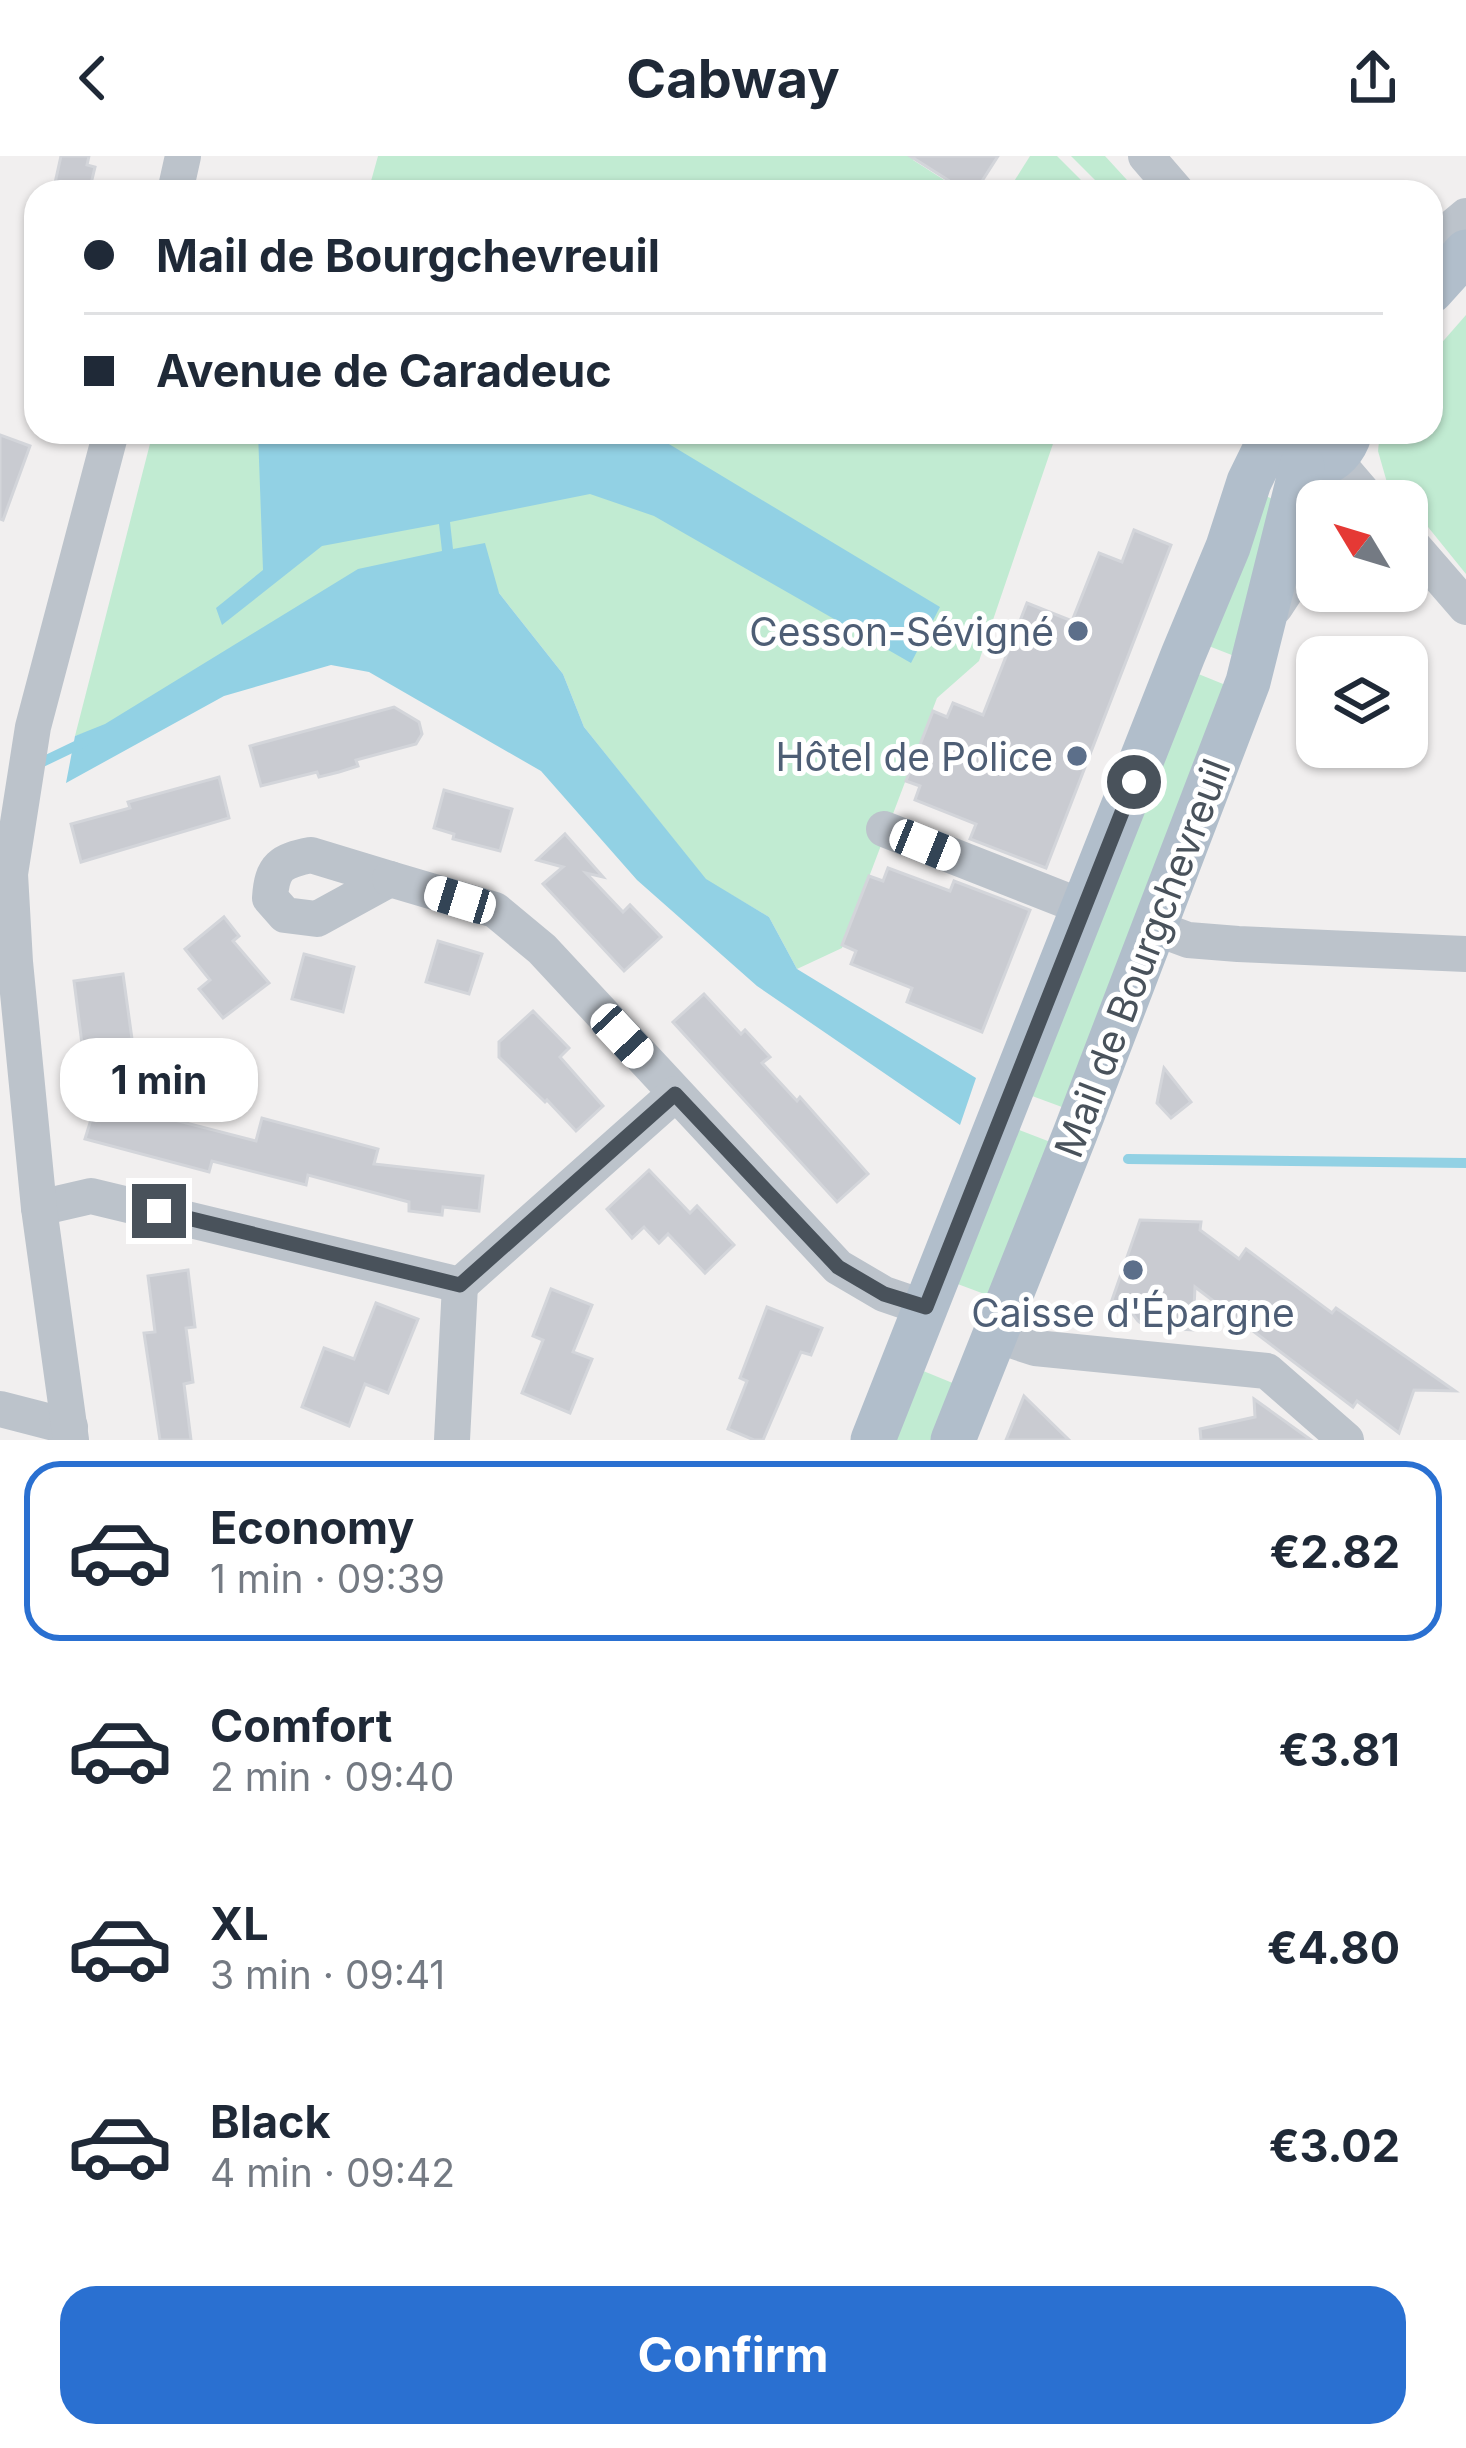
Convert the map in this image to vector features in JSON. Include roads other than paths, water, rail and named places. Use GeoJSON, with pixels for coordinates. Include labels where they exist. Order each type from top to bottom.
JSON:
{"type":"FeatureCollection","features":[{"type":"Feature","properties":{"kind":"main road"},"geometry":{"type":"LineString","coordinates":[[1443,278],[1466,252]]}},
{"type":"Feature","properties":{"kind":"main road","name":"Mail de Bourgchevreuil"},"geometry":{"type":"LineString","coordinates":[[953,1440],[1249,682],[1305,445]]}},
{"type":"Feature","properties":{"kind":"main road","name":"Mail de Bourgchevreuil"},"geometry":{"type":"LineString","coordinates":[[873,1440],[1228,547],[1249,482],[1305,445]]}},
{"type":"Feature","properties":{"kind":"main road"},"geometry":{"type":"LineString","coordinates":[[926,1307],[996,1335]]}},
{"type":"Feature","properties":{"kind":"street"},"geometry":{"type":"LineString","coordinates":[[1146,156],[1167,180]]}},
{"type":"Feature","properties":{"kind":"street"},"geometry":{"type":"LineString","coordinates":[[0,1409],[70,1434],[40,1208],[5,874],[33,727],[108,444]]}},
{"type":"Feature","properties":{"kind":"street"},"geometry":{"type":"LineString","coordinates":[[1305,445],[1346,480]]}},
{"type":"Feature","properties":{"kind":"street"},"geometry":{"type":"LineString","coordinates":[[1428,564],[1466,608]]}},
{"type":"Feature","properties":{"kind":"street"},"geometry":{"type":"LineString","coordinates":[[1264,625],[1296,575]]}},
{"type":"Feature","properties":{"kind":"street"},"geometry":{"type":"LineString","coordinates":[[884,829],[1085,908]]}},
{"type":"Feature","properties":{"kind":"street"},"geometry":{"type":"LineString","coordinates":[[391,879],[495,910],[542,949],[838,1267],[884,1294],[926,1307]]}},
{"type":"Feature","properties":{"kind":"street"},"geometry":{"type":"LineString","coordinates":[[1153,927],[1188,940],[1466,954]]}},
{"type":"Feature","properties":{"kind":"street"},"geometry":{"type":"LineString","coordinates":[[452,1440],[460,1285],[675,1094]]}},
{"type":"Feature","properties":{"kind":"street"},"geometry":{"type":"LineString","coordinates":[[40,1208],[92,1196],[460,1285]]}},
{"type":"Feature","properties":{"kind":"street"},"geometry":{"type":"LineString","coordinates":[[996,1335],[1035,1348],[1267,1371],[1346,1440]]}},
{"type":"Feature","properties":{"kind":"water"},"geometry":{"type":"Polygon","coordinates":[[[258,444],[669,444],[940,607],[911,663],[654,516],[590,494],[450,522],[453,549],[485,543],[499,593],[563,674],[584,727],[706,879],[769,917],[797,969],[976,1078],[960,1125],[757,986],[637,880],[541,771],[369,672],[331,665],[224,696],[66,783],[75,736],[105,724],[358,569],[442,551],[439,524],[322,546],[222,625],[216,608],[263,570],[258,444]]]}},
{"type":"Feature","properties":{"kind":"waterway"},"geometry":{"type":"LineString","coordinates":[[36,765],[84,742]]}},
{"type":"Feature","properties":{"kind":"waterway"},"geometry":{"type":"LineString","coordinates":[[1128,1159],[1466,1163]]}},
{"type":"Feature","properties":{"kind":"place","name":"Cesson-Sévigné"},"geometry":{"type":"Point","coordinates":[1078,631]}},
{"type":"Feature","properties":{"kind":"place","name":"Hôtel de Police"},"geometry":{"type":"Point","coordinates":[1077,756]}},
{"type":"Feature","properties":{"kind":"place","name":"Caisse d'Épargne"},"geometry":{"type":"Point","coordinates":[1133,1270]}}]}
